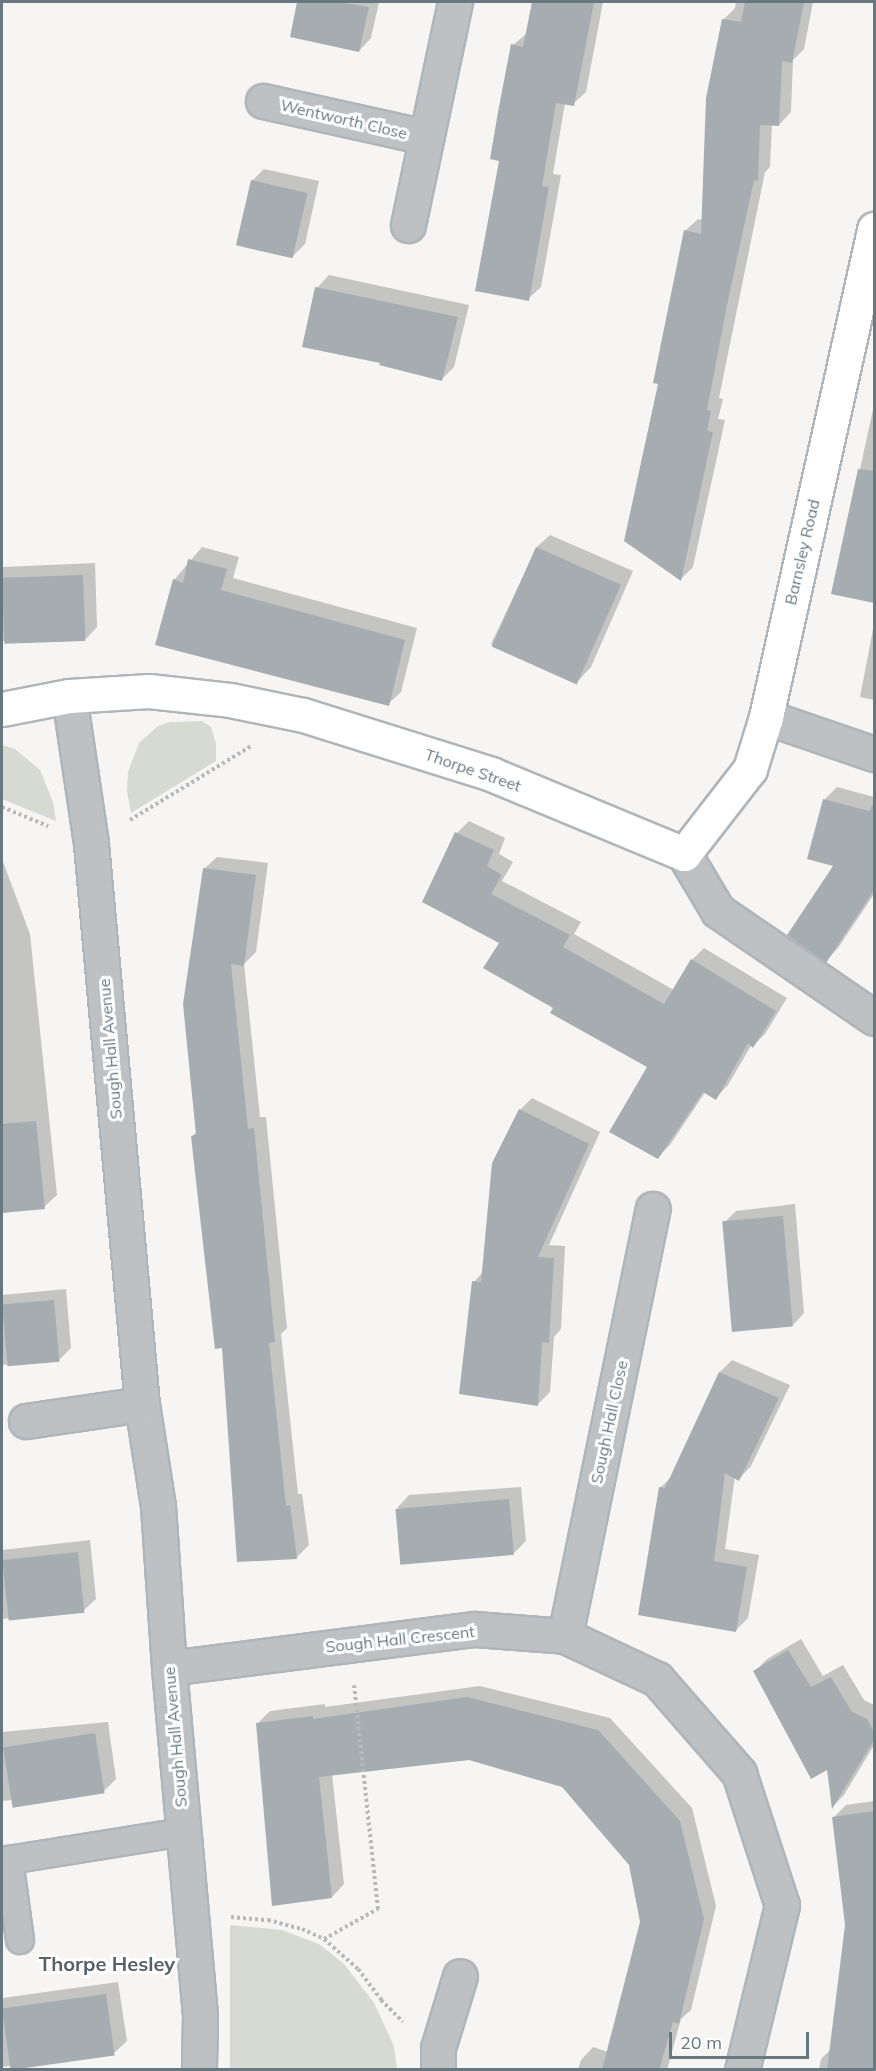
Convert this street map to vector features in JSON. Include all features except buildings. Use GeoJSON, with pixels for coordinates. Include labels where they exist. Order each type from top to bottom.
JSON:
{"type":"FeatureCollection","features":[{"type":"Feature","properties":{"kind":"main road","name":"Barnsley Road"},"geometry":{"type":"LineString","coordinates":[[684,854],[750,769],[766,717],[874,229]]}},
{"type":"Feature","properties":{"kind":"main road","name":"Thorpe Street"},"geometry":{"type":"LineString","coordinates":[[2,709],[69,696],[149,691],[230,700],[303,715],[491,774],[684,854]]}},
{"type":"Feature","properties":{"kind":"street","name":"Wentworth Close"},"geometry":{"type":"LineString","coordinates":[[408,225],[455,2]]}},
{"type":"Feature","properties":{"kind":"street","name":"Wentworth Close"},"geometry":{"type":"LineString","coordinates":[[263,100],[426,137]]}},
{"type":"Feature","properties":{"kind":"street","name":"Sough Hall Avenue"},"geometry":{"type":"LineString","coordinates":[[69,696],[91,844],[142,1404],[158,1506],[169,1668],[200,2016],[199,2070]]}},
{"type":"Feature","properties":{"kind":"street"},"geometry":{"type":"LineString","coordinates":[[766,717],[874,754]]}},
{"type":"Feature","properties":{"kind":"street"},"geometry":{"type":"LineString","coordinates":[[684,854],[718,911],[874,1018]]}},
{"type":"Feature","properties":{"kind":"street","name":"Sough Hall Close"},"geometry":{"type":"LineString","coordinates":[[565,1636],[653,1209]]}},
{"type":"Feature","properties":{"kind":"street"},"geometry":{"type":"LineString","coordinates":[[26,1421],[142,1404]]}},
{"type":"Feature","properties":{"kind":"street","name":"Sough Hall Crescent"},"geometry":{"type":"LineString","coordinates":[[169,1668],[475,1629],[565,1636],[657,1679],[740,1773],[782,1905],[742,2070]]}},
{"type":"Feature","properties":{"kind":"street"},"geometry":{"type":"LineString","coordinates":[[438,2059],[460,1976]]}},
{"type":"Feature","properties":{"kind":"lane"},"geometry":{"type":"LineString","coordinates":[[20,1940],[9,1860],[184,1832]]}},
{"type":"Feature","properties":{"kind":"path"},"geometry":{"type":"LineString","coordinates":[[2,807],[91,844],[303,715]]}},
{"type":"Feature","properties":{"kind":"path"},"geometry":{"type":"LineString","coordinates":[[324,1939],[378,1909],[349,1644]]}},
{"type":"Feature","properties":{"kind":"path"},"geometry":{"type":"LineString","coordinates":[[191,1919],[238,1917],[268,1920],[302,1929],[324,1939],[357,1969],[381,2000],[438,2059]]}},
{"type":"Feature","properties":{"kind":"shaded area"},"geometry":{"type":"Polygon","coordinates":[[[202,721],[211,727],[216,744],[216,761],[131,813],[127,791],[128,772],[139,743],[158,726],[170,722],[202,721]]]}},
{"type":"Feature","properties":{"kind":"shaded area"},"geometry":{"type":"Polygon","coordinates":[[[2,745],[15,749],[40,770],[53,802],[56,821],[2,799],[2,745]]]}},
{"type":"Feature","properties":{"kind":"shaded area"},"geometry":{"type":"Polygon","coordinates":[[[230,1925],[282,1930],[319,1944],[344,1964],[374,2003],[394,2046],[397,2069],[230,2069],[230,1925]]]}},
{"type":"Feature","properties":{"kind":"district","name":"Thorpe Hesley"},"geometry":{"type":"Point","coordinates":[107,1963]}}]}
